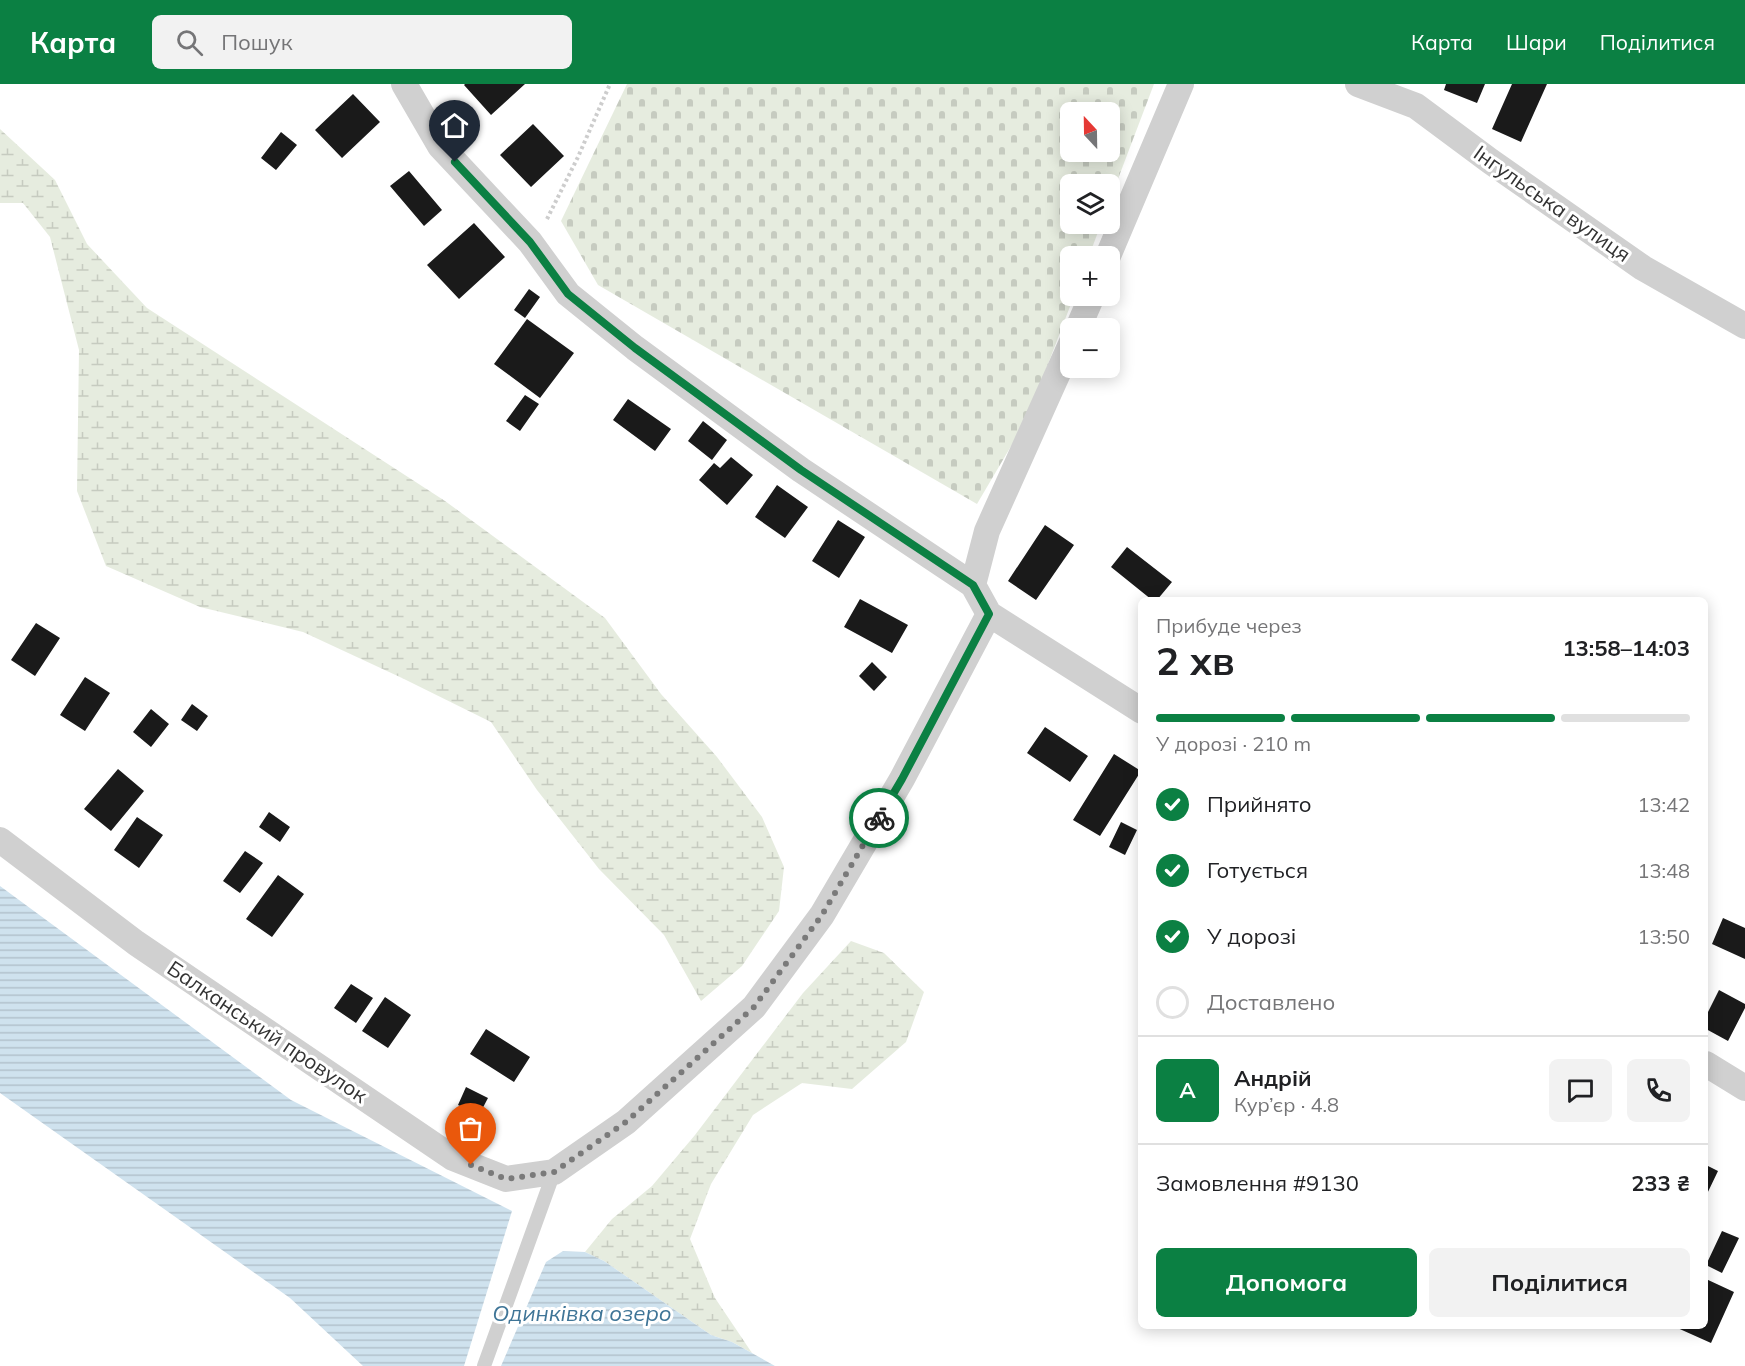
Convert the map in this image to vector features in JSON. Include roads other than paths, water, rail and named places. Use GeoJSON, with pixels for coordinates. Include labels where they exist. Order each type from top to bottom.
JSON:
{"type":"FeatureCollection","features":[{"type":"Feature","properties":{"kind":"street"},"geometry":{"type":"LineString","coordinates":[[404,84],[440,146],[530,242],[568,294],[635,348],[801,470],[973,585],[989,614],[1138,708]]}},
{"type":"Feature","properties":{"kind":"street"},"geometry":{"type":"LineString","coordinates":[[1112,246],[1181,84]]}},
{"type":"Feature","properties":{"kind":"street","name":"Інгульська вулиця"},"geometry":{"type":"LineString","coordinates":[[1358,84],[1416,106],[1643,268],[1745,326]]}},
{"type":"Feature","properties":{"kind":"street"},"geometry":{"type":"LineString","coordinates":[[973,585],[987,531],[1060,369]]}},
{"type":"Feature","properties":{"kind":"street"},"geometry":{"type":"LineString","coordinates":[[554,1172],[626,1122],[754,1007],[828,905],[902,779],[989,614]]}},
{"type":"Feature","properties":{"kind":"street","name":"Балканський провулок"},"geometry":{"type":"LineString","coordinates":[[0,840],[136,943],[453,1158],[506,1179],[554,1172]]}},
{"type":"Feature","properties":{"kind":"street"},"geometry":{"type":"LineString","coordinates":[[1708,1065],[1745,1088]]}},
{"type":"Feature","properties":{"kind":"lane"},"geometry":{"type":"LineString","coordinates":[[484,1366],[554,1172]]}},
{"type":"Feature","properties":{"kind":"water"},"geometry":{"type":"Polygon","coordinates":[[[0,886],[291,1100],[512,1211],[464,1366],[363,1366],[290,1298],[0,1093],[0,886]]]}},
{"type":"Feature","properties":{"kind":"water","name":"Одинківка озеро"},"geometry":{"type":"Polygon","coordinates":[[[563,1251],[585,1252],[604,1261],[711,1335],[732,1342],[775,1366],[501,1366],[546,1262],[563,1251]]]}}]}
